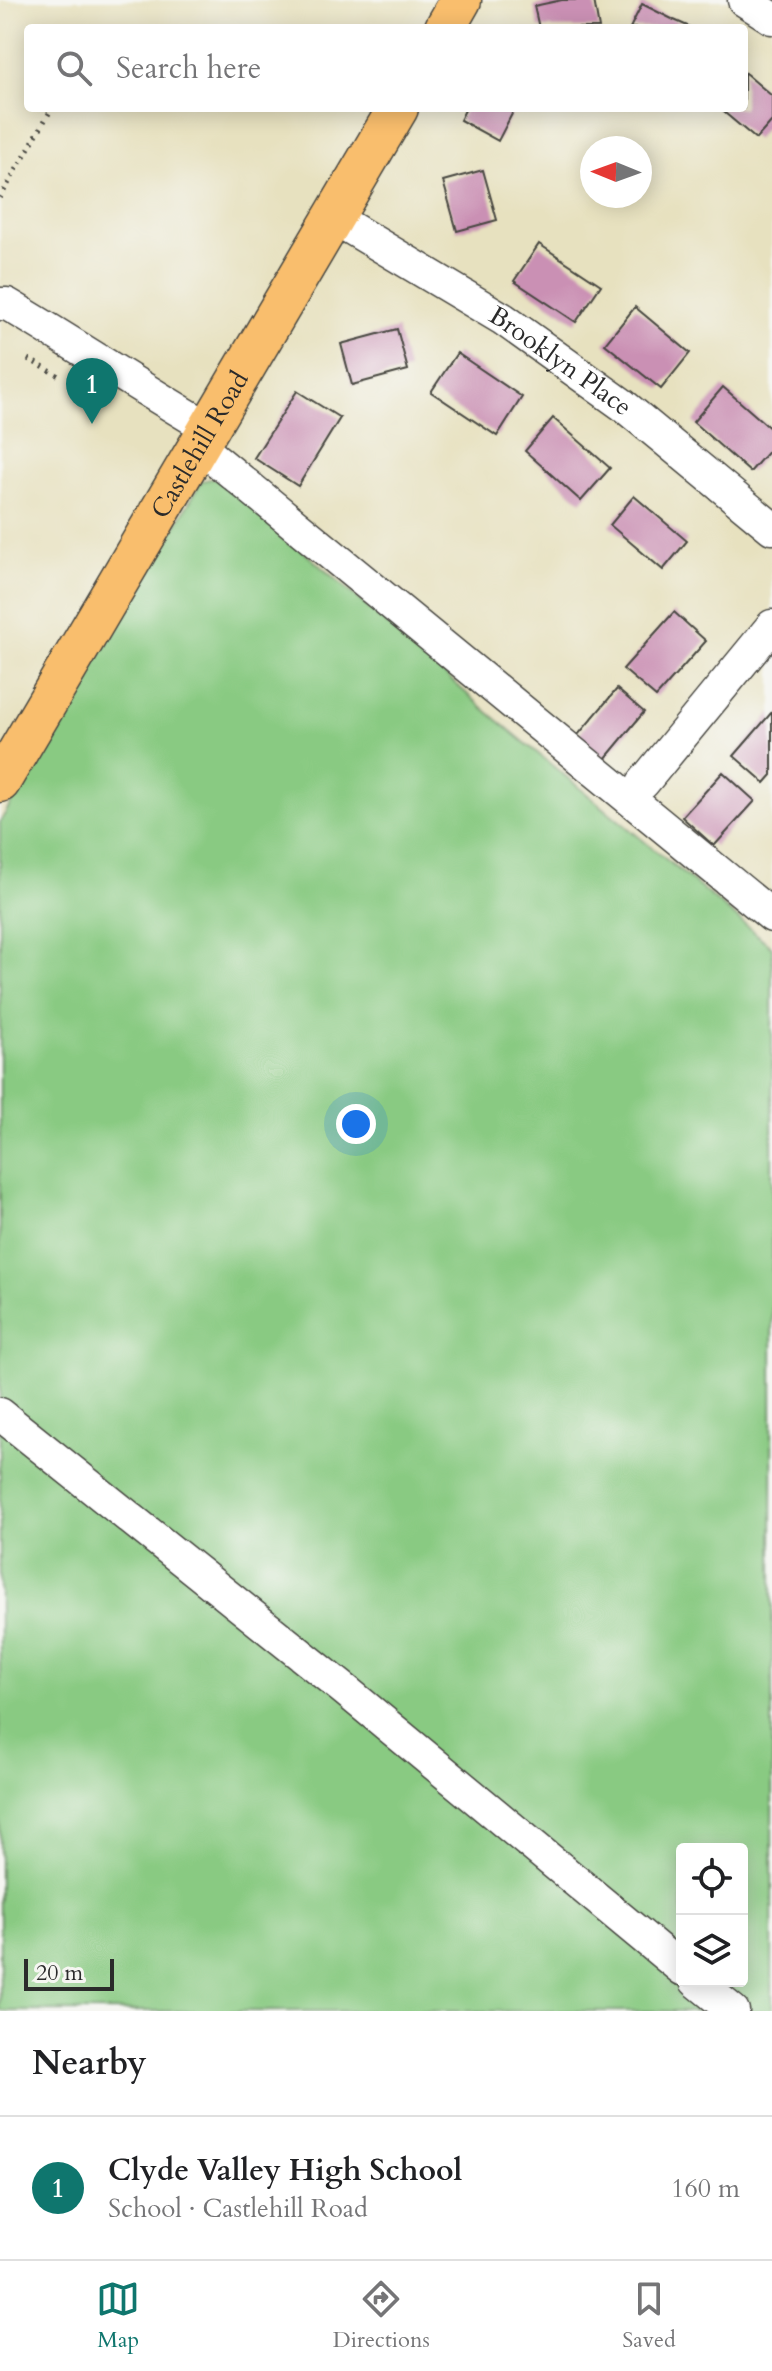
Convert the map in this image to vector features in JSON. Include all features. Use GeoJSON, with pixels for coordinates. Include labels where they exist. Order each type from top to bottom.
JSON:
{"type":"FeatureCollection","features":[{"type":"Feature","properties":{"kind":"main road"},"geometry":{"type":"LineString","coordinates":[[447,24],[461,0]]}},
{"type":"Feature","properties":{"kind":"main road","name":"Castlehill Road"},"geometry":{"type":"LineString","coordinates":[[0,782],[396,112]]}},
{"type":"Feature","properties":{"kind":"street"},"geometry":{"type":"LineString","coordinates":[[744,0],[772,18]]}},
{"type":"Feature","properties":{"kind":"street","name":"Brooklyn Place"},"geometry":{"type":"LineString","coordinates":[[334,218],[503,319],[623,405],[772,528]]}},
{"type":"Feature","properties":{"kind":"street"},"geometry":{"type":"LineString","coordinates":[[4,304],[136,385],[203,436],[772,916]]}},
{"type":"Feature","properties":{"kind":"street"},"geometry":{"type":"LineString","coordinates":[[643,783],[772,626]]}},
{"type":"Feature","properties":{"kind":"street"},"geometry":{"type":"LineString","coordinates":[[0,1414],[345,1690],[676,1964]]}},
{"type":"Feature","properties":{"kind":"street"},"geometry":{"type":"LineString","coordinates":[[703,1987],[733,2011]]}},
{"type":"Feature","properties":{"kind":"path"},"geometry":{"type":"LineString","coordinates":[[0,198],[50,112]]}},
{"type":"Feature","properties":{"kind":"path"},"geometry":{"type":"LineString","coordinates":[[28,359],[70,382]]}},
{"type":"Feature","properties":{"kind":"green space"},"geometry":{"type":"Polygon","coordinates":[[[218,477],[489,713],[772,947],[772,2011],[0,2011],[0,822],[202,481],[218,477]]]}},
{"type":"Feature","properties":{"kind":"building"},"geometry":{"type":"Polygon","coordinates":[[[562,0],[594,0],[598,24],[538,24],[534,6],[562,0]]]}},
{"type":"Feature","properties":{"kind":"building"},"geometry":{"type":"Polygon","coordinates":[[[642,4],[683,24],[632,24],[642,4]]]}},
{"type":"Feature","properties":{"kind":"building"},"geometry":{"type":"Polygon","coordinates":[[[748,75],[772,96],[772,121],[756,139],[724,112],[748,112],[748,75]]]}},
{"type":"Feature","properties":{"kind":"building"},"geometry":{"type":"Polygon","coordinates":[[[464,112],[513,112],[498,141],[460,120],[464,112]]]}},
{"type":"Feature","properties":{"kind":"building"},"geometry":{"type":"Polygon","coordinates":[[[483,170],[497,220],[457,231],[443,181],[483,170]]]}},
{"type":"Feature","properties":{"kind":"building"},"geometry":{"type":"Polygon","coordinates":[[[539,244],[601,285],[576,322],[514,281],[539,244]]]}},
{"type":"Feature","properties":{"kind":"building"},"geometry":{"type":"Polygon","coordinates":[[[635,307],[690,353],[661,389],[605,344],[635,307]]]}},
{"type":"Feature","properties":{"kind":"building"},"geometry":{"type":"Polygon","coordinates":[[[397,329],[408,370],[352,385],[341,344],[397,329]]]}},
{"type":"Feature","properties":{"kind":"building"},"geometry":{"type":"Polygon","coordinates":[[[457,353],[522,397],[497,436],[431,392],[457,353]]]}},
{"type":"Feature","properties":{"kind":"building"},"geometry":{"type":"Polygon","coordinates":[[[723,387],[772,430],[772,447],[750,472],[693,422],[723,387]]]}},
{"type":"Feature","properties":{"kind":"building"},"geometry":{"type":"Polygon","coordinates":[[[297,391],[340,418],[298,486],[254,458],[297,391]]]}},
{"type":"Feature","properties":{"kind":"building"},"geometry":{"type":"Polygon","coordinates":[[[553,418],[610,468],[581,501],[525,451],[553,418]]]}},
{"type":"Feature","properties":{"kind":"building"},"geometry":{"type":"Polygon","coordinates":[[[634,496],[687,541],[663,570],[610,525],[634,496]]]}},
{"type":"Feature","properties":{"kind":"building"},"geometry":{"type":"Polygon","coordinates":[[[674,612],[706,641],[656,697],[623,669],[674,612]]]}},
{"type":"Feature","properties":{"kind":"building"},"geometry":{"type":"Polygon","coordinates":[[[617,689],[644,712],[605,759],[577,736],[617,689]]]}},
{"type":"Feature","properties":{"kind":"building"},"geometry":{"type":"Polygon","coordinates":[[[772,712],[772,775],[765,783],[734,756],[772,712]]]}},
{"type":"Feature","properties":{"kind":"building"},"geometry":{"type":"Polygon","coordinates":[[[723,772],[755,801],[714,846],[682,817],[723,772]]]}},
{"type":"Feature","properties":{"kind":"place","name":"Clyde Valley High School"},"geometry":{"type":"Point","coordinates":[92,424]}}]}
